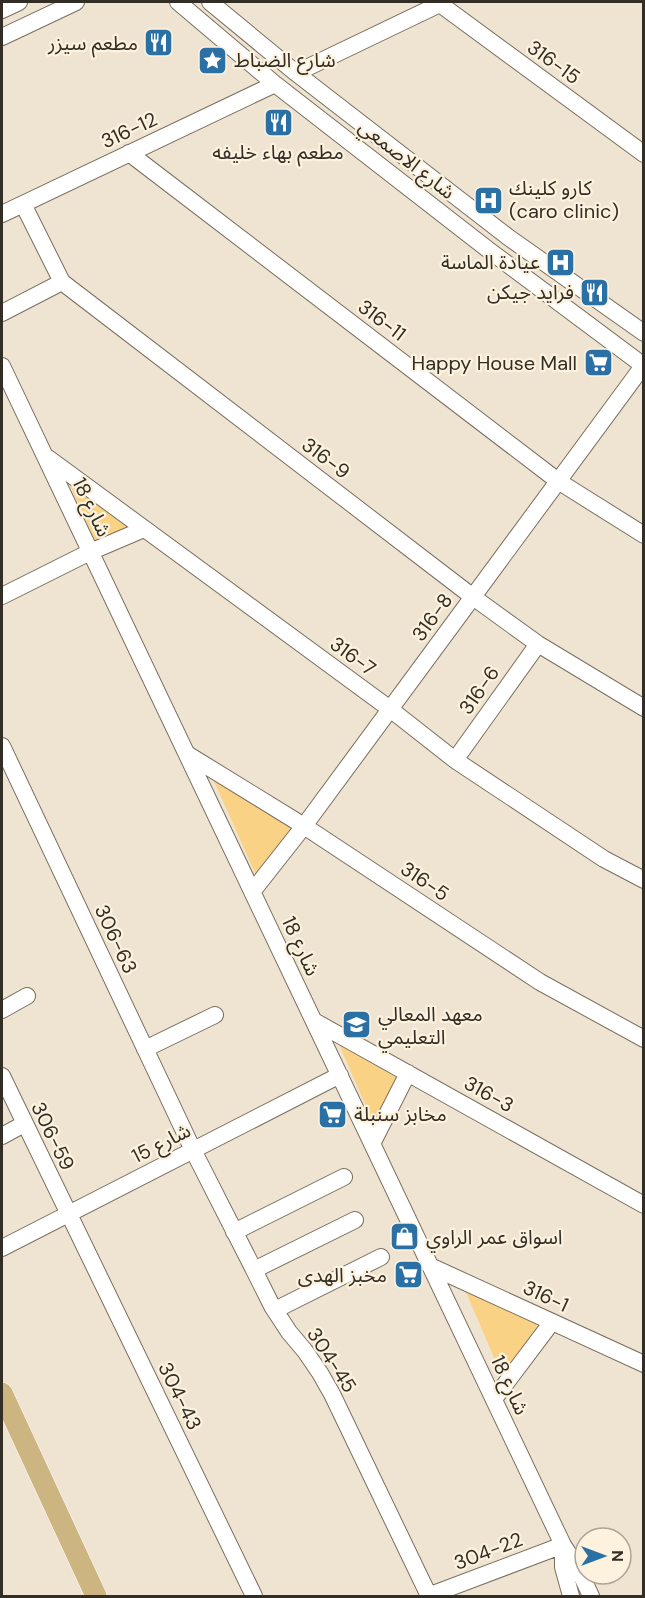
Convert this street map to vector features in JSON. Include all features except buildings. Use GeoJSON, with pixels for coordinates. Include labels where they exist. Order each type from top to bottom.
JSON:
{"type":"FeatureCollection","features":[{"type":"Feature","properties":{"kind":"main road"},"geometry":{"type":"LineString","coordinates":[[2,1393],[96,1596]]}},
{"type":"Feature","properties":{"kind":"main road"},"geometry":{"type":"LineString","coordinates":[[2,1427],[81,1596]]}},
{"type":"Feature","properties":{"kind":"street"},"geometry":{"type":"LineString","coordinates":[[2,10],[19,2]]}},
{"type":"Feature","properties":{"kind":"street"},"geometry":{"type":"LineString","coordinates":[[2,37],[76,2]]}},
{"type":"Feature","properties":{"kind":"street","name":"شارع الاصمعي"},"geometry":{"type":"LineString","coordinates":[[178,2],[275,84],[643,366]]}},
{"type":"Feature","properties":{"kind":"street","name":"شارع الاصمعي"},"geometry":{"type":"LineString","coordinates":[[210,2],[296,73],[508,237],[644,333]]}},
{"type":"Feature","properties":{"kind":"street"},"geometry":{"type":"LineString","coordinates":[[296,73],[442,3]]}},
{"type":"Feature","properties":{"kind":"street","name":"316-15"},"geometry":{"type":"LineString","coordinates":[[442,3],[644,154]]}},
{"type":"Feature","properties":{"kind":"street","name":"316-12"},"geometry":{"type":"LineString","coordinates":[[2,214],[275,84]]}},
{"type":"Feature","properties":{"kind":"street","name":"316-11"},"geometry":{"type":"LineString","coordinates":[[129,153],[558,481],[644,536]]}},
{"type":"Feature","properties":{"kind":"street","name":"316-9"},"geometry":{"type":"LineString","coordinates":[[23,204],[62,282],[473,597],[538,644],[644,708]]}},
{"type":"Feature","properties":{"kind":"street"},"geometry":{"type":"LineString","coordinates":[[2,313],[62,282]]}},
{"type":"Feature","properties":{"kind":"street","name":"شارع 18"},"geometry":{"type":"LineString","coordinates":[[2,366],[563,1545],[578,1568],[591,1596]]}},
{"type":"Feature","properties":{"kind":"street","name":"316-8"},"geometry":{"type":"LineString","coordinates":[[252,892],[304,826],[643,366]]}},
{"type":"Feature","properties":{"kind":"street","name":"316-7"},"geometry":{"type":"LineString","coordinates":[[44,456],[390,709],[455,760],[604,859],[644,880]]}},
{"type":"Feature","properties":{"kind":"street"},"geometry":{"type":"LineString","coordinates":[[2,596],[90,552],[144,529]]}},
{"type":"Feature","properties":{"kind":"street","name":"316-6"},"geometry":{"type":"LineString","coordinates":[[455,760],[538,644]]}},
{"type":"Feature","properties":{"kind":"street","name":"306-63"},"geometry":{"type":"LineString","coordinates":[[2,746],[193,1150]]}},
{"type":"Feature","properties":{"kind":"street","name":"316-5"},"geometry":{"type":"LineString","coordinates":[[186,754],[304,826],[540,982],[644,1039]]}},
{"type":"Feature","properties":{"kind":"street"},"geometry":{"type":"LineString","coordinates":[[2,1010],[27,996]]}},
{"type":"Feature","properties":{"kind":"street"},"geometry":{"type":"LineString","coordinates":[[145,1049],[215,1015]]}},
{"type":"Feature","properties":{"kind":"street","name":"316-3"},"geometry":{"type":"LineString","coordinates":[[314,1021],[644,1205]]}},
{"type":"Feature","properties":{"kind":"street"},"geometry":{"type":"LineString","coordinates":[[372,1144],[408,1073]]}},
{"type":"Feature","properties":{"kind":"street","name":"شارع 15"},"geometry":{"type":"LineString","coordinates":[[2,1248],[339,1075]]}},
{"type":"Feature","properties":{"kind":"street","name":"306-59"},"geometry":{"type":"LineString","coordinates":[[2,1076],[68,1214]]}},
{"type":"Feature","properties":{"kind":"street"},"geometry":{"type":"LineString","coordinates":[[2,1136],[24,1124]]}},
{"type":"Feature","properties":{"kind":"street","name":"304-45"},"geometry":{"type":"LineString","coordinates":[[193,1150],[275,1310],[320,1373],[428,1596]]}},
{"type":"Feature","properties":{"kind":"street"},"geometry":{"type":"LineString","coordinates":[[234,1232],[344,1177]]}},
{"type":"Feature","properties":{"kind":"street","name":"304-43"},"geometry":{"type":"LineString","coordinates":[[68,1214],[254,1596]]}},
{"type":"Feature","properties":{"kind":"street"},"geometry":{"type":"LineString","coordinates":[[254,1270],[355,1220]]}},
{"type":"Feature","properties":{"kind":"street"},"geometry":{"type":"LineString","coordinates":[[275,1310],[381,1257]]}},
{"type":"Feature","properties":{"kind":"street","name":"316-1"},"geometry":{"type":"LineString","coordinates":[[430,1266],[644,1364]]}},
{"type":"Feature","properties":{"kind":"street"},"geometry":{"type":"LineString","coordinates":[[494,1399],[552,1322]]}},
{"type":"Feature","properties":{"kind":"street","name":"شارع 18"},"geometry":{"type":"LineString","coordinates":[[563,1545],[563,1567],[571,1596]]}},
{"type":"Feature","properties":{"kind":"street","name":"304-22"},"geometry":{"type":"LineString","coordinates":[[428,1596],[563,1545]]}},
{"type":"Feature","properties":{"kind":"shaded area"},"geometry":{"type":"Polygon","coordinates":[[[64,472],[132,528],[96,543],[64,472]]]}},
{"type":"Feature","properties":{"kind":"shaded area"},"geometry":{"type":"Polygon","coordinates":[[[209,770],[291,829],[256,875],[209,770]]]}},
{"type":"Feature","properties":{"kind":"shaded area"},"geometry":{"type":"Polygon","coordinates":[[[335,1035],[400,1077],[375,1127],[335,1035]]]}},
{"type":"Feature","properties":{"kind":"shaded area"},"geometry":{"type":"Polygon","coordinates":[[[462,1283],[535,1316],[537,1326],[502,1376],[462,1283]]]}},
{"type":"Feature","properties":{"kind":"place","name":"مطعم سيزر"},"geometry":{"type":"Point","coordinates":[159,43]}},
{"type":"Feature","properties":{"kind":"place","name":"شارع الضباط"},"geometry":{"type":"Point","coordinates":[213,60]}},
{"type":"Feature","properties":{"kind":"place","name":"مطعم بهاء خليفه"},"geometry":{"type":"Point","coordinates":[278,122]}},
{"type":"Feature","properties":{"kind":"place","name":"كارو كلينك (caro clinic)"},"geometry":{"type":"Point","coordinates":[488,200]}},
{"type":"Feature","properties":{"kind":"place","name":"عيادة الماسة"},"geometry":{"type":"Point","coordinates":[561,262]}},
{"type":"Feature","properties":{"kind":"place","name":"فرايد جيكن"},"geometry":{"type":"Point","coordinates":[595,292]}},
{"type":"Feature","properties":{"kind":"place","name":"Happy House Mall"},"geometry":{"type":"Point","coordinates":[598,363]}},
{"type":"Feature","properties":{"kind":"place","name":"معهد المعالي التعليمي"},"geometry":{"type":"Point","coordinates":[357,1025]}},
{"type":"Feature","properties":{"kind":"place","name":"مخابز سنبلة"},"geometry":{"type":"Point","coordinates":[333,1114]}},
{"type":"Feature","properties":{"kind":"place","name":"اسواق عمر الراوي"},"geometry":{"type":"Point","coordinates":[405,1237]}},
{"type":"Feature","properties":{"kind":"place","name":"مخبز الهدى"},"geometry":{"type":"Point","coordinates":[408,1275]}}]}
